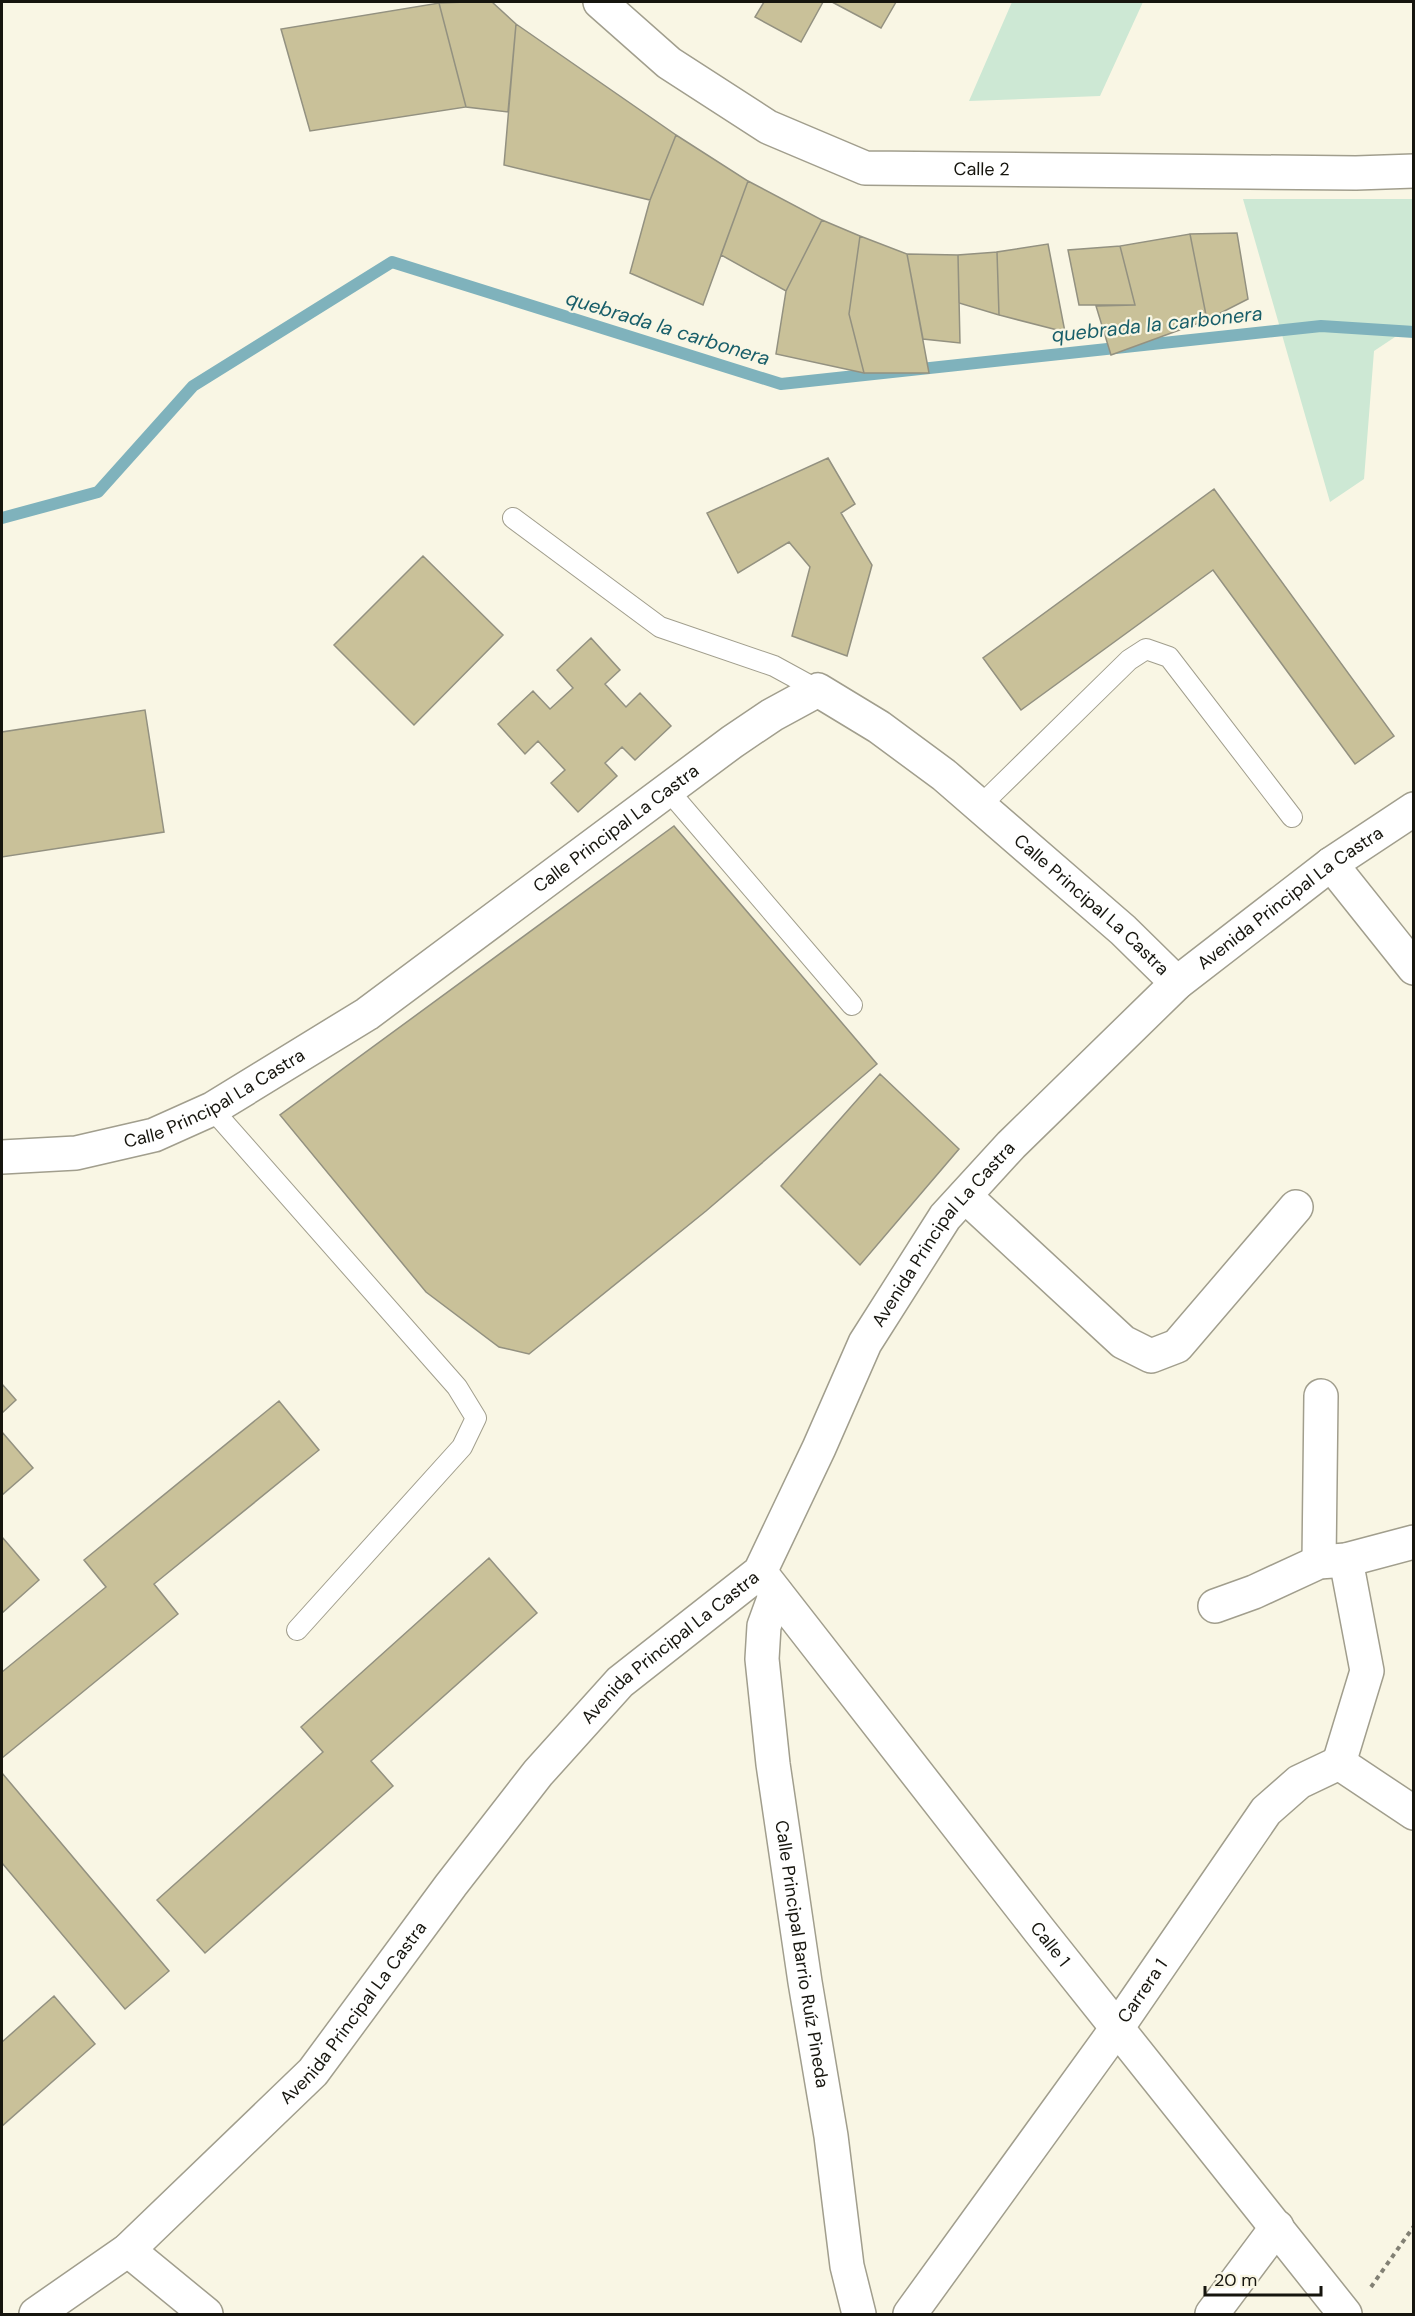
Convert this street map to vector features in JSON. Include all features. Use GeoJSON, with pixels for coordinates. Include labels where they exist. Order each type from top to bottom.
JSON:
{"type":"FeatureCollection","features":[{"type":"Feature","properties":{"kind":"street","name":"Calle 2"},"geometry":{"type":"LineString","coordinates":[[600,2],[669,63],[768,127],[865,168],[1344,173],[1413,171]]}},
{"type":"Feature","properties":{"kind":"street","name":"Calle Principal La Castra"},"geometry":{"type":"LineString","coordinates":[[2,1157],[76,1153],[154,1135],[212,1109],[367,1014],[732,742],[772,715],[818,690],[879,727],[944,775],[1123,930],[1177,983]]}},
{"type":"Feature","properties":{"kind":"street","name":"Avenida Principal La Castra"},"geometry":{"type":"LineString","coordinates":[[36,2314],[128,2250],[313,2072],[538,1773],[620,1682],[768,1583],[819,1448],[865,1343],[945,1217],[1011,1145],[1177,983],[1331,864],[1413,809]]}},
{"type":"Feature","properties":{"kind":"street"},"geometry":{"type":"LineString","coordinates":[[1331,864],[1413,968]]}},
{"type":"Feature","properties":{"kind":"street"},"geometry":{"type":"LineString","coordinates":[[965,1196],[1123,1342],[1151,1356],[1177,1346],[1296,1208]]}},
{"type":"Feature","properties":{"kind":"street"},"geometry":{"type":"LineString","coordinates":[[1321,1396],[1332,1561],[1367,1671],[1339,1763],[1413,1813]]}},
{"type":"Feature","properties":{"kind":"street"},"geometry":{"type":"LineString","coordinates":[[1215,1606],[1332,1561],[1413,1542]]}},
{"type":"Feature","properties":{"kind":"street","name":"Calle 1"},"geometry":{"type":"LineString","coordinates":[[768,1583],[1345,2314]]}},
{"type":"Feature","properties":{"kind":"street","name":"Calle Principal Barrio Ruíz Pineda"},"geometry":{"type":"LineString","coordinates":[[768,1583],[762,1659],[773,1764],[805,1982],[831,2136],[847,2266],[859,2314]]}},
{"type":"Feature","properties":{"kind":"street","name":"Carrera 1"},"geometry":{"type":"LineString","coordinates":[[910,2314],[1117,2028],[1266,1811],[1299,1782],[1339,1763]]}},
{"type":"Feature","properties":{"kind":"street"},"geometry":{"type":"LineString","coordinates":[[1212,2314],[1277,2227]]}},
{"type":"Feature","properties":{"kind":"street"},"geometry":{"type":"LineString","coordinates":[[128,2250],[206,2314]]}},
{"type":"Feature","properties":{"kind":"lane"},"geometry":{"type":"LineString","coordinates":[[513,518],[660,627],[774,666],[818,690]]}},
{"type":"Feature","properties":{"kind":"lane"},"geometry":{"type":"LineString","coordinates":[[980,806],[1130,660],[1146,649],[1168,657],[1292,817]]}},
{"type":"Feature","properties":{"kind":"lane"},"geometry":{"type":"LineString","coordinates":[[668,790],[852,1005]]}},
{"type":"Feature","properties":{"kind":"lane"},"geometry":{"type":"LineString","coordinates":[[212,1109],[457,1387],[476,1418],[462,1447],[297,1630]]}},
{"type":"Feature","properties":{"kind":"path"},"geometry":{"type":"LineString","coordinates":[[1368,2290],[1413,2226]]}},
{"type":"Feature","properties":{"kind":"green space"},"geometry":{"type":"Polygon","coordinates":[[[1012,2],[1143,2],[1100,96],[969,101],[1012,2]]]}},
{"type":"Feature","properties":{"kind":"green space"},"geometry":{"type":"Polygon","coordinates":[[[1243,199],[1413,199],[1413,325],[1374,351],[1364,479],[1330,502],[1243,199]]]}},
{"type":"Feature","properties":{"kind":"building"},"geometry":{"type":"Polygon","coordinates":[[[492,2],[516,24],[508,112],[466,107],[439,3],[492,2]]]}},
{"type":"Feature","properties":{"kind":"building"},"geometry":{"type":"Polygon","coordinates":[[[764,2],[823,2],[801,42],[755,17],[764,2]]]}},
{"type":"Feature","properties":{"kind":"building"},"geometry":{"type":"Polygon","coordinates":[[[832,2],[896,2],[881,28],[832,2]]]}},
{"type":"Feature","properties":{"kind":"building"},"geometry":{"type":"Polygon","coordinates":[[[439,3],[466,107],[310,131],[281,29],[439,3]]]}},
{"type":"Feature","properties":{"kind":"building"},"geometry":{"type":"Polygon","coordinates":[[[516,24],[676,135],[650,200],[504,165],[516,24]]]}},
{"type":"Feature","properties":{"kind":"building"},"geometry":{"type":"Polygon","coordinates":[[[676,135],[748,181],[703,305],[630,273],[650,200],[676,135]]]}},
{"type":"Feature","properties":{"kind":"building"},"geometry":{"type":"Polygon","coordinates":[[[748,181],[822,220],[786,291],[721,255],[748,181]]]}},
{"type":"Feature","properties":{"kind":"building"},"geometry":{"type":"Polygon","coordinates":[[[822,220],[860,236],[849,314],[864,373],[776,354],[786,291],[822,220]]]}},
{"type":"Feature","properties":{"kind":"building"},"geometry":{"type":"Polygon","coordinates":[[[1237,233],[1248,299],[1207,320],[1190,234],[1237,233]]]}},
{"type":"Feature","properties":{"kind":"building"},"geometry":{"type":"Polygon","coordinates":[[[1190,234],[1207,320],[1111,355],[1096,306],[1135,305],[1120,246],[1190,234]]]}},
{"type":"Feature","properties":{"kind":"building"},"geometry":{"type":"Polygon","coordinates":[[[860,236],[907,254],[929,373],[864,373],[849,314],[860,236]]]}},
{"type":"Feature","properties":{"kind":"building"},"geometry":{"type":"Polygon","coordinates":[[[1048,244],[1065,332],[999,315],[997,252],[1048,244]]]}},
{"type":"Feature","properties":{"kind":"building"},"geometry":{"type":"Polygon","coordinates":[[[1120,246],[1135,305],[1079,305],[1068,250],[1120,246]]]}},
{"type":"Feature","properties":{"kind":"building"},"geometry":{"type":"Polygon","coordinates":[[[997,252],[999,315],[959,303],[958,255],[997,252]]]}},
{"type":"Feature","properties":{"kind":"building"},"geometry":{"type":"Polygon","coordinates":[[[907,254],[958,255],[960,343],[923,339],[907,254]]]}},
{"type":"Feature","properties":{"kind":"building"},"geometry":{"type":"Polygon","coordinates":[[[828,458],[855,504],[841,513],[872,565],[847,656],[792,636],[810,567],[789,542],[738,573],[707,513],[828,458]]]}},
{"type":"Feature","properties":{"kind":"building"},"geometry":{"type":"Polygon","coordinates":[[[1214,489],[1394,736],[1355,764],[1213,570],[1021,710],[983,658],[1214,489]]]}},
{"type":"Feature","properties":{"kind":"building"},"geometry":{"type":"Polygon","coordinates":[[[423,556],[503,635],[414,725],[334,645],[423,556]]]}},
{"type":"Feature","properties":{"kind":"building"},"geometry":{"type":"Polygon","coordinates":[[[591,638],[620,670],[605,684],[626,707],[640,693],[671,726],[635,760],[622,747],[605,763],[617,776],[578,812],[551,783],[565,770],[538,741],[525,754],[498,724],[533,691],[550,709],[573,688],[557,670],[591,638]]]}},
{"type":"Feature","properties":{"kind":"building"},"geometry":{"type":"Polygon","coordinates":[[[145,710],[164,832],[2,857],[2,732],[145,710]]]}},
{"type":"Feature","properties":{"kind":"building"},"geometry":{"type":"Polygon","coordinates":[[[674,826],[877,1064],[706,1211],[529,1354],[499,1347],[426,1292],[280,1115],[674,826]]]}},
{"type":"Feature","properties":{"kind":"building"},"geometry":{"type":"Polygon","coordinates":[[[880,1074],[959,1149],[860,1265],[781,1186],[880,1074]]]}},
{"type":"Feature","properties":{"kind":"building"},"geometry":{"type":"Polygon","coordinates":[[[2,1384],[16,1400],[2,1413],[2,1384]]]}},
{"type":"Feature","properties":{"kind":"building"},"geometry":{"type":"Polygon","coordinates":[[[279,1401],[319,1450],[154,1584],[178,1614],[2,1758],[2,1672],[106,1587],[84,1560],[279,1401]]]}},
{"type":"Feature","properties":{"kind":"building"},"geometry":{"type":"Polygon","coordinates":[[[2,1432],[33,1468],[2,1495],[2,1432]]]}},
{"type":"Feature","properties":{"kind":"building"},"geometry":{"type":"Polygon","coordinates":[[[2,1537],[39,1580],[2,1613],[2,1537]]]}},
{"type":"Feature","properties":{"kind":"building"},"geometry":{"type":"Polygon","coordinates":[[[489,1558],[537,1613],[371,1761],[393,1786],[205,1953],[157,1900],[323,1752],[301,1727],[489,1558]]]}},
{"type":"Feature","properties":{"kind":"building"},"geometry":{"type":"Polygon","coordinates":[[[2,1773],[169,1971],[125,2009],[2,1863],[2,1773]]]}},
{"type":"Feature","properties":{"kind":"building"},"geometry":{"type":"Polygon","coordinates":[[[54,1996],[95,2044],[2,2126],[2,2042],[54,1996]]]}},
{"type":"Feature","properties":{"kind":"waterway","name":"quebrada la carbonera"},"geometry":{"type":"LineString","coordinates":[[2,518],[98,492],[193,386],[392,262],[781,384],[1321,326],[1414,332]]}}]}
